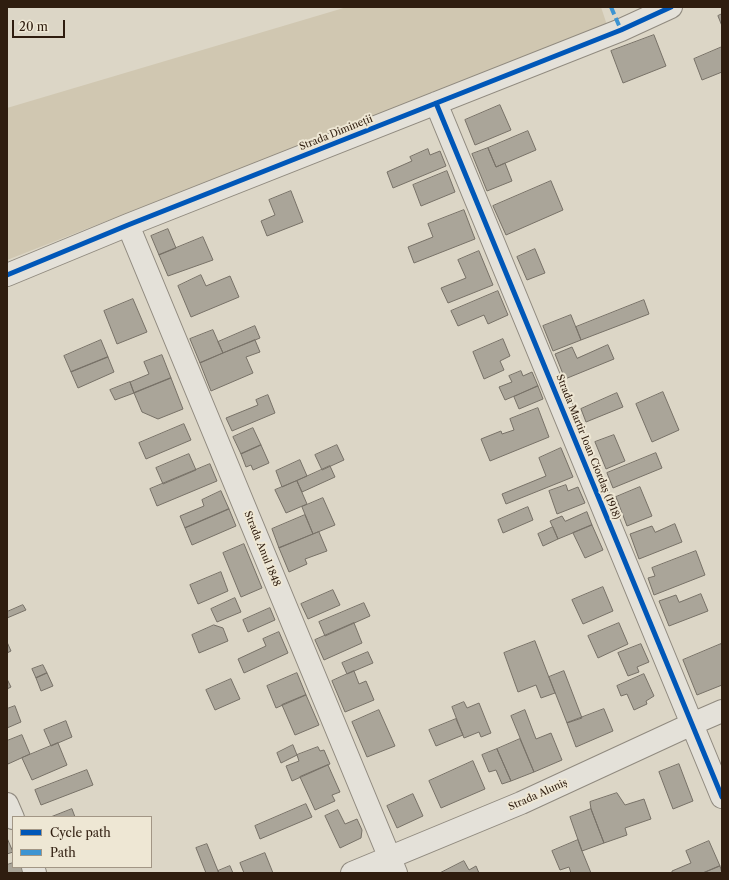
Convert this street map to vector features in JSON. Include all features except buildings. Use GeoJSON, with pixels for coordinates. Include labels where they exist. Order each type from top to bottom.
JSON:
{"type":"FeatureCollection","features":[{"type":"Feature","properties":{"kind":"street","name":"Strada Dimineții"},"geometry":{"type":"LineString","coordinates":[[7,275],[128,225],[621,30],[671,7]]}},
{"type":"Feature","properties":{"kind":"street","name":"Strada Martir Ioan Ciordaș (1918)"},"geometry":{"type":"LineString","coordinates":[[436,103],[722,797]]}},
{"type":"Feature","properties":{"kind":"street","name":"Strada Anul 1848"},"geometry":{"type":"LineString","coordinates":[[128,225],[393,865]]}},
{"type":"Feature","properties":{"kind":"street","name":"Strada Aluniș"},"geometry":{"type":"LineString","coordinates":[[352,873],[393,865],[521,803],[722,711]]}},
{"type":"Feature","properties":{"kind":"street"},"geometry":{"type":"LineString","coordinates":[[7,804],[12,816]]}},
{"type":"Feature","properties":{"kind":"shaded area"},"geometry":{"type":"Polygon","coordinates":[[[347,7],[601,7],[607,25],[7,260],[7,108],[347,7]]]}},
{"type":"Feature","properties":{"kind":"marked path"},"geometry":{"type":"LineString","coordinates":[[611,7],[621,30]]}},
{"type":"Feature","properties":{"kind":"cycle path"},"geometry":{"type":"LineString","coordinates":[[7,275],[128,225],[621,30],[671,7]]}},
{"type":"Feature","properties":{"kind":"cycle path"},"geometry":{"type":"LineString","coordinates":[[436,103],[722,797]]}}]}
